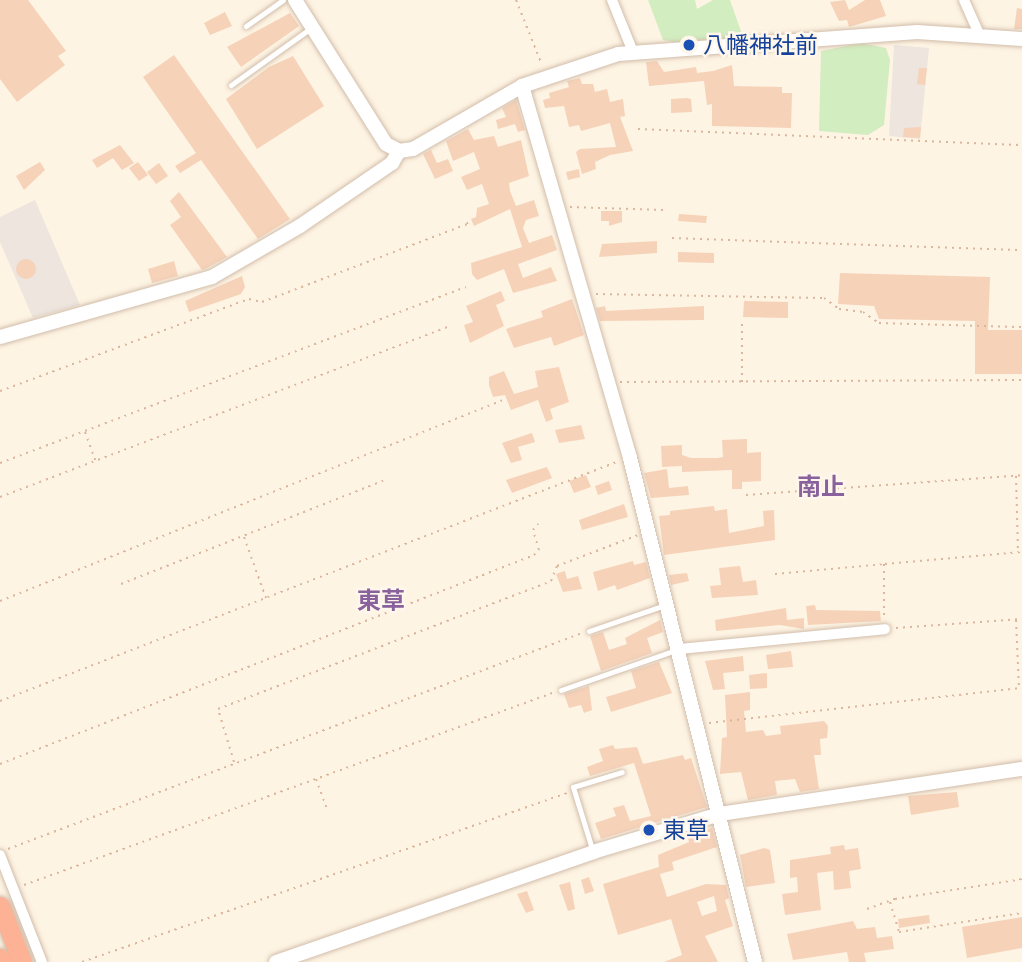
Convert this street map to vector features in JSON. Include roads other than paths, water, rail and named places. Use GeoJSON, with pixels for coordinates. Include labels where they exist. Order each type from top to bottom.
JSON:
{"type":"FeatureCollection","features":[{"type":"Feature","properties":{"kind":"highway"},"geometry":{"type":"LineString","coordinates":[[0,906],[22,962]]}},
{"type":"Feature","properties":{"kind":"street"},"geometry":{"type":"LineString","coordinates":[[295,0],[386,144],[399,151],[413,149],[522,86],[599,58],[634,52],[917,32],[979,33],[1022,39]]}},
{"type":"Feature","properties":{"kind":"street"},"geometry":{"type":"LineString","coordinates":[[612,0],[634,52]]}},
{"type":"Feature","properties":{"kind":"street"},"geometry":{"type":"LineString","coordinates":[[964,0],[979,33]]}},
{"type":"Feature","properties":{"kind":"street"},"geometry":{"type":"LineString","coordinates":[[522,86],[630,458],[755,962]]}},
{"type":"Feature","properties":{"kind":"street"},"geometry":{"type":"LineString","coordinates":[[0,337],[212,277],[300,226],[392,163],[399,151]]}},
{"type":"Feature","properties":{"kind":"street"},"geometry":{"type":"LineString","coordinates":[[679,649],[884,629]]}},
{"type":"Feature","properties":{"kind":"street"},"geometry":{"type":"LineString","coordinates":[[276,962],[593,852],[720,814],[1022,769]]}},
{"type":"Feature","properties":{"kind":"street"},"geometry":{"type":"LineString","coordinates":[[0,853],[42,962]]}},
{"type":"Feature","properties":{"kind":"lane"},"geometry":{"type":"LineString","coordinates":[[246,26],[283,0]]}},
{"type":"Feature","properties":{"kind":"lane"},"geometry":{"type":"LineString","coordinates":[[231,85],[313,27]]}},
{"type":"Feature","properties":{"kind":"lane"},"geometry":{"type":"LineString","coordinates":[[589,631],[667,604]]}},
{"type":"Feature","properties":{"kind":"lane"},"geometry":{"type":"LineString","coordinates":[[561,690],[679,649]]}},
{"type":"Feature","properties":{"kind":"lane"},"geometry":{"type":"LineString","coordinates":[[593,852],[573,787],[622,772]]}},
{"type":"Feature","properties":{"kind":"place","name":"八幡神社前"},"geometry":{"type":"Point","coordinates":[689,45]}},
{"type":"Feature","properties":{"kind":"place","name":"東草"},"geometry":{"type":"Point","coordinates":[649,830]}},
{"type":"Feature","properties":{"kind":"district","name":"南止"},"geometry":{"type":"Point","coordinates":[821,487]}},
{"type":"Feature","properties":{"kind":"district","name":"東草"},"geometry":{"type":"Point","coordinates":[381,601]}}]}
